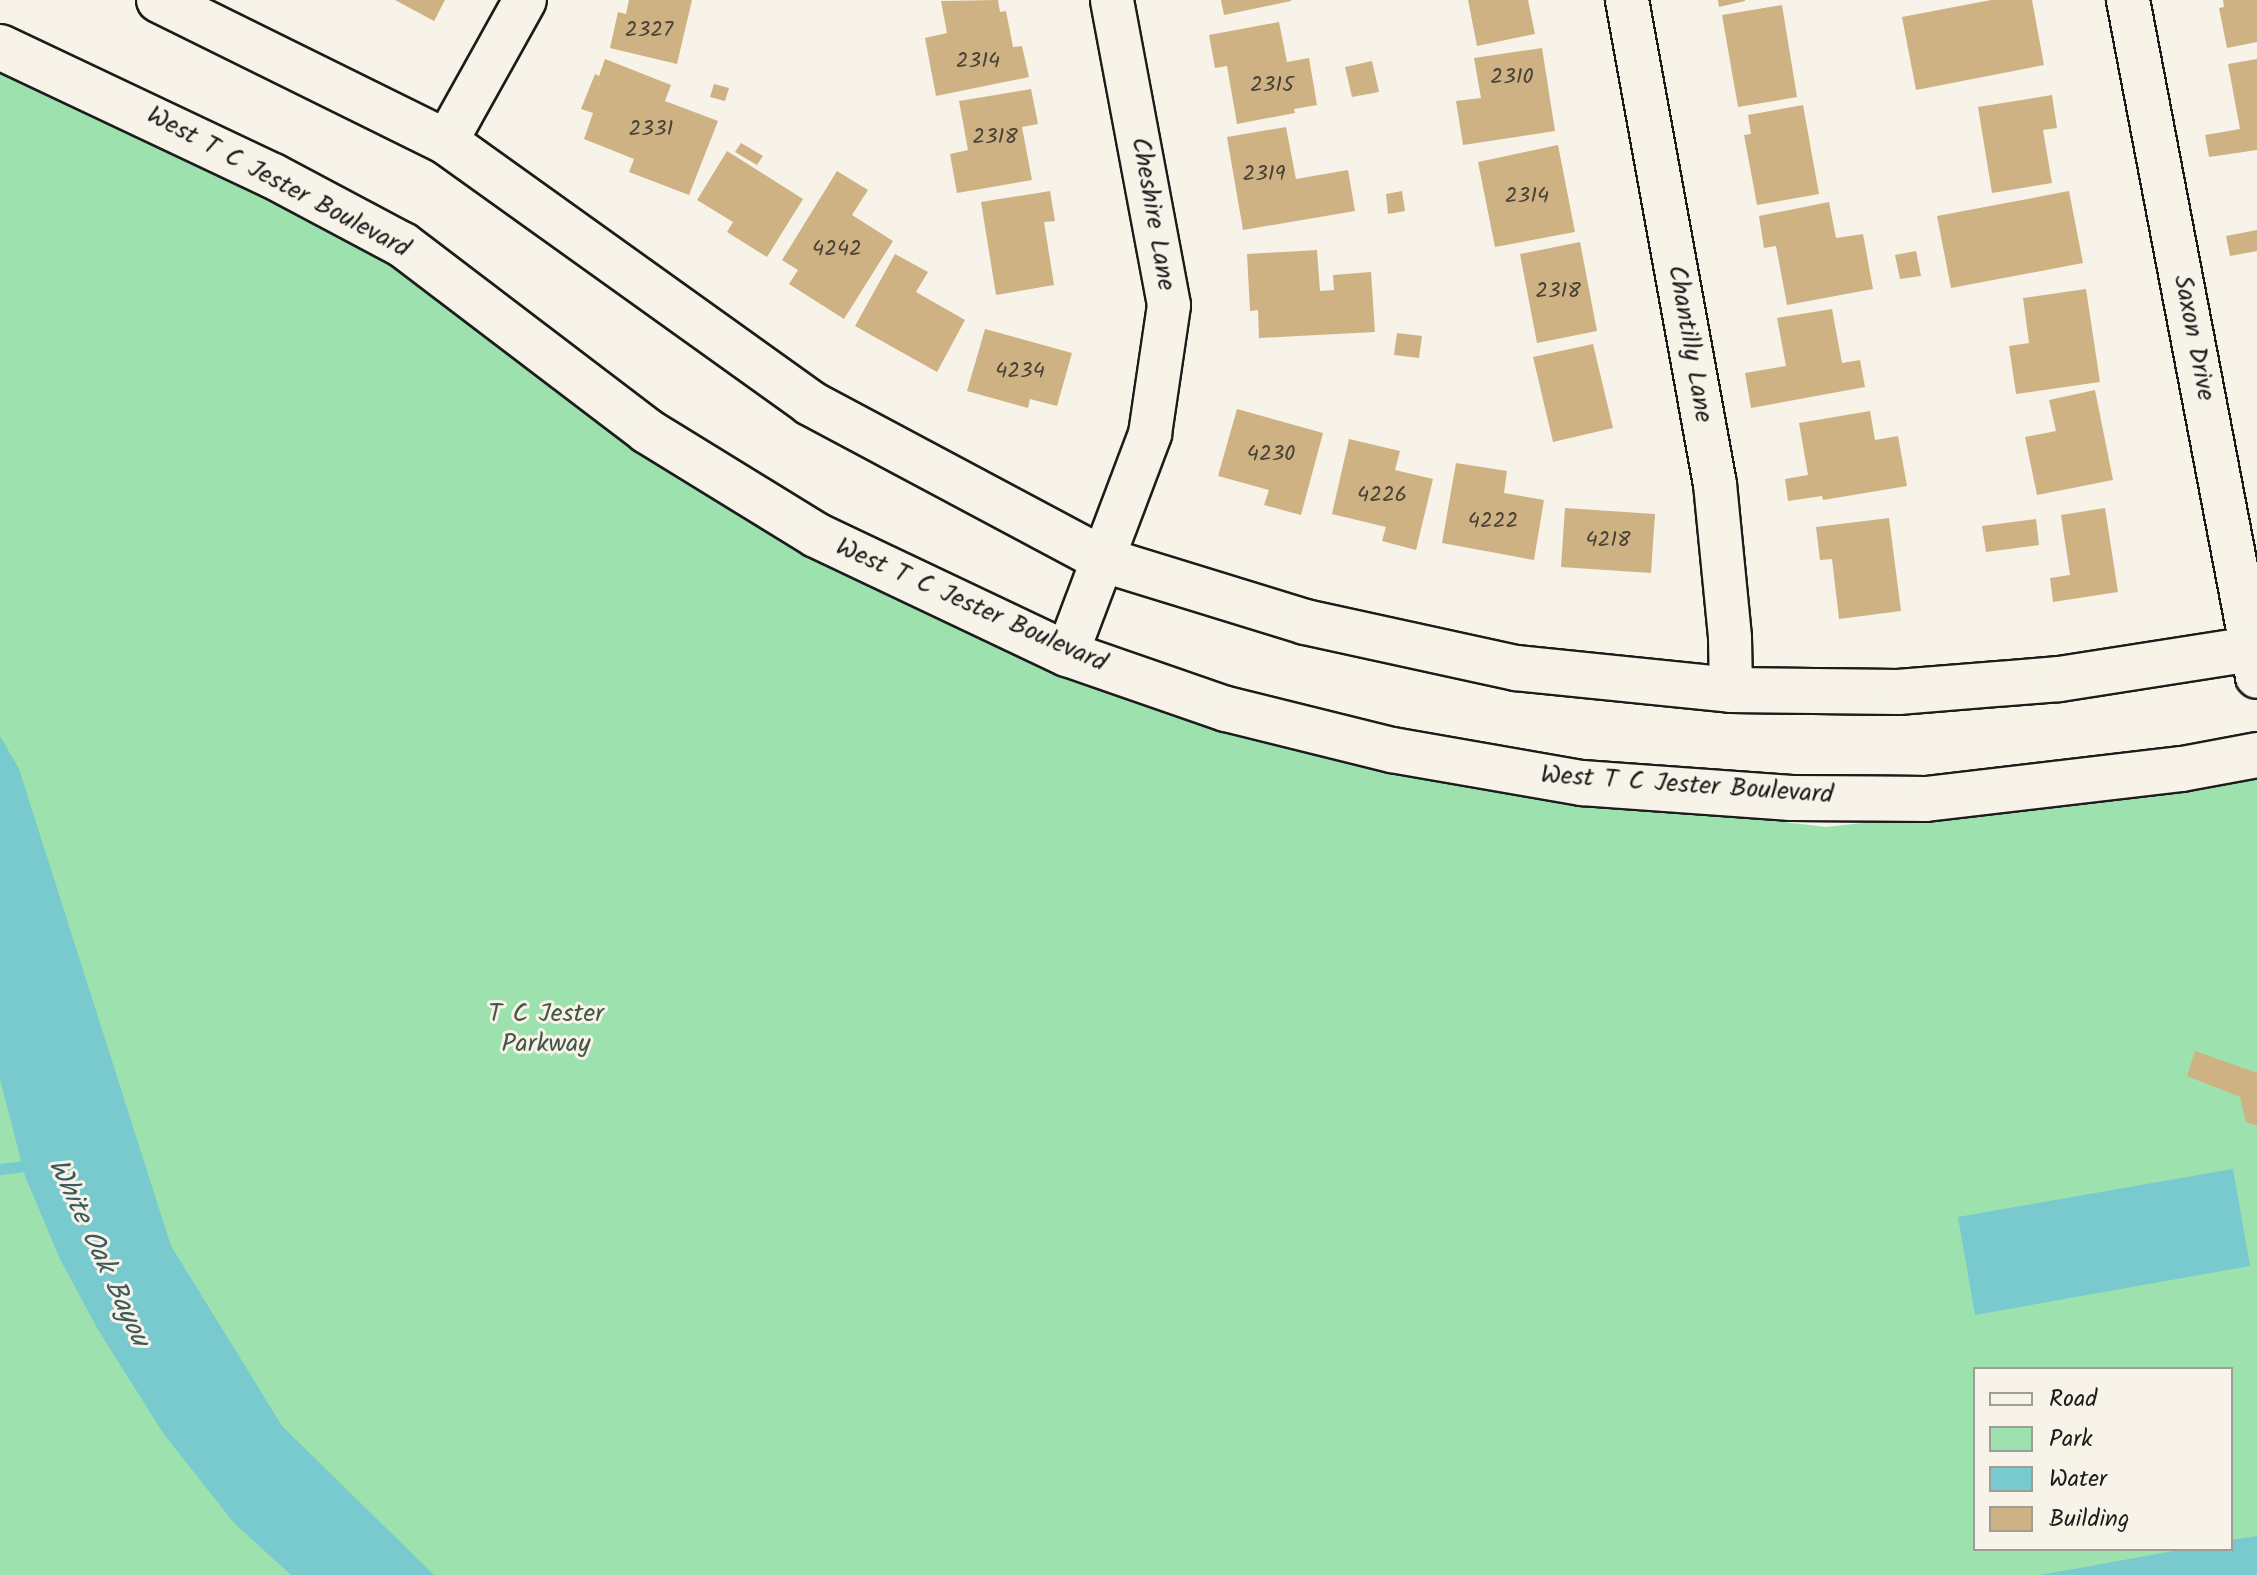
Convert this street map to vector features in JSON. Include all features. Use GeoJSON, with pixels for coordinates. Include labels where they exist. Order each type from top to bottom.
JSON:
{"type":"FeatureCollection","features":[{"type":"Feature","properties":{"kind":"main road"},"geometry":{"type":"LineString","coordinates":[[159,0],[187,11],[446,142],[810,403],[1104,560],[1305,622],[1516,668],[1731,690],[1898,692],[2255,658]]}},
{"type":"Feature","properties":{"kind":"main road","name":"West T C Jester Boulevard"},"geometry":{"type":"LineString","coordinates":[[0,47],[259,169],[403,245],[647,431],[803,527],[1067,654],[1241,713],[1392,750],[1582,783],[1791,798],[1926,799],[2182,769],[2257,755]]}},
{"type":"Feature","properties":{"kind":"street"},"geometry":{"type":"LineString","coordinates":[[446,142],[525,0]]}},
{"type":"Feature","properties":{"kind":"street","name":"Cheshire Lane"},"geometry":{"type":"LineString","coordinates":[[1067,654],[1150,434],[1169,305],[1112,0]]}},
{"type":"Feature","properties":{"kind":"street","name":"Chantilly Lane"},"geometry":{"type":"LineString","coordinates":[[1627,0],[1715,484],[1730,638],[1731,690]]}},
{"type":"Feature","properties":{"kind":"street","name":"Saxon Drive"},"geometry":{"type":"LineString","coordinates":[[2128,0],[2255,658]]}},
{"type":"Feature","properties":{"kind":"green space","name":"T C Jester Parkway"},"geometry":{"type":"Polygon","coordinates":[[[0,73],[142,129],[355,242],[842,571],[1035,659],[1764,815],[1768,820],[1826,827],[2257,779],[2257,1575],[0,1575],[0,73]]]}},
{"type":"Feature","properties":{"kind":"water","name":"White Oak Bayou"},"geometry":{"type":"Polygon","coordinates":[[[0,736],[19,769],[171,1246],[282,1426],[434,1575],[291,1575],[234,1523],[163,1433],[97,1328],[60,1259],[25,1176],[0,1079],[0,736]]]}},
{"type":"Feature","properties":{"kind":"water"},"geometry":{"type":"Polygon","coordinates":[[[2233,1169],[2250,1266],[1975,1315],[1958,1217],[2233,1169]]]}},
{"type":"Feature","properties":{"kind":"water"},"geometry":{"type":"Polygon","coordinates":[[[2257,1536],[2257,1575],[2040,1575],[2174,1551],[2233,1551],[2233,1540],[2257,1536]]]}},
{"type":"Feature","properties":{"kind":"building"},"geometry":{"type":"Polygon","coordinates":[[[395,0],[445,0],[434,21],[395,0]]]}},
{"type":"Feature","properties":{"kind":"building"},"geometry":{"type":"Polygon","coordinates":[[[629,0],[692,0],[677,64],[610,48],[618,12],[626,14],[629,0]]]}},
{"type":"Feature","properties":{"kind":"building"},"geometry":{"type":"Polygon","coordinates":[[[998,0],[1000,12],[1006,11],[1013,47],[1022,46],[1029,77],[936,96],[925,38],[947,33],[941,1],[998,0]]]}},
{"type":"Feature","properties":{"kind":"building"},"geometry":{"type":"Polygon","coordinates":[[[1221,0],[1291,0],[1291,1],[1224,15],[1221,0]]]}},
{"type":"Feature","properties":{"kind":"building"},"geometry":{"type":"Polygon","coordinates":[[[1468,0],[1528,0],[1535,34],[1477,46],[1468,0]]]}},
{"type":"Feature","properties":{"kind":"building"},"geometry":{"type":"Polygon","coordinates":[[[1718,0],[1745,0],[1745,1],[1719,7],[1718,0]]]}},
{"type":"Feature","properties":{"kind":"building"},"geometry":{"type":"Polygon","coordinates":[[[1991,0],[2032,0],[2044,65],[1916,90],[1902,17],[1991,0]]]}},
{"type":"Feature","properties":{"kind":"building"},"geometry":{"type":"Polygon","coordinates":[[[2223,0],[2257,0],[2257,42],[2227,48],[2219,8],[2224,7],[2223,0]]]}},
{"type":"Feature","properties":{"kind":"building"},"geometry":{"type":"Polygon","coordinates":[[[1782,5],[1797,97],[1738,107],[1722,15],[1782,5]]]}},
{"type":"Feature","properties":{"kind":"building"},"geometry":{"type":"Polygon","coordinates":[[[1279,22],[1287,62],[1309,58],[1317,105],[1294,109],[1295,113],[1237,124],[1227,66],[1215,68],[1209,35],[1279,22]]]}},
{"type":"Feature","properties":{"kind":"building"},"geometry":{"type":"Polygon","coordinates":[[[1542,48],[1555,131],[1463,145],[1456,101],[1481,98],[1474,58],[1542,48]]]}},
{"type":"Feature","properties":{"kind":"building"},"geometry":{"type":"Polygon","coordinates":[[[605,59],[671,85],[665,101],[718,121],[689,195],[629,172],[634,159],[584,139],[593,113],[581,109],[595,74],[599,76],[605,59]]]}},
{"type":"Feature","properties":{"kind":"building"},"geometry":{"type":"Polygon","coordinates":[[[2257,59],[2257,150],[2209,157],[2205,135],[2240,129],[2228,64],[2257,59]]]}},
{"type":"Feature","properties":{"kind":"building"},"geometry":{"type":"Polygon","coordinates":[[[1372,61],[1379,92],[1352,97],[1345,67],[1372,61]]]}},
{"type":"Feature","properties":{"kind":"building"},"geometry":{"type":"Polygon","coordinates":[[[714,84],[729,88],[725,101],[710,97],[714,84]]]}},
{"type":"Feature","properties":{"kind":"building"},"geometry":{"type":"Polygon","coordinates":[[[1031,89],[1038,124],[1022,127],[1032,180],[957,193],[950,154],[968,150],[959,101],[1031,89]]]}},
{"type":"Feature","properties":{"kind":"building"},"geometry":{"type":"Polygon","coordinates":[[[2052,95],[2057,128],[2043,130],[2052,183],[1992,193],[1978,107],[2052,95]]]}},
{"type":"Feature","properties":{"kind":"building"},"geometry":{"type":"Polygon","coordinates":[[[1803,105],[1819,194],[1757,205],[1744,135],[1751,134],[1748,115],[1803,105]]]}},
{"type":"Feature","properties":{"kind":"building"},"geometry":{"type":"Polygon","coordinates":[[[1286,127],[1296,179],[1348,170],[1355,211],[1243,230],[1227,137],[1286,127]]]}},
{"type":"Feature","properties":{"kind":"building"},"geometry":{"type":"Polygon","coordinates":[[[741,143],[763,156],[757,165],[735,152],[741,143]]]}},
{"type":"Feature","properties":{"kind":"building"},"geometry":{"type":"Polygon","coordinates":[[[1558,145],[1575,232],[1495,247],[1478,162],[1558,145]]]}},
{"type":"Feature","properties":{"kind":"building"},"geometry":{"type":"Polygon","coordinates":[[[727,151],[803,199],[767,257],[727,232],[733,222],[697,200],[727,151]]]}},
{"type":"Feature","properties":{"kind":"building"},"geometry":{"type":"Polygon","coordinates":[[[837,171],[868,190],[852,215],[893,241],[844,319],[789,284],[798,270],[782,260],[837,171]]]}},
{"type":"Feature","properties":{"kind":"building"},"geometry":{"type":"Polygon","coordinates":[[[1050,191],[1055,221],[1044,222],[1054,285],[996,295],[981,202],[1050,191]]]}},
{"type":"Feature","properties":{"kind":"building"},"geometry":{"type":"Polygon","coordinates":[[[1402,191],[1405,211],[1388,214],[1386,194],[1402,191]]]}},
{"type":"Feature","properties":{"kind":"building"},"geometry":{"type":"Polygon","coordinates":[[[2069,191],[2083,263],[1951,288],[1937,216],[2069,191]]]}},
{"type":"Feature","properties":{"kind":"building"},"geometry":{"type":"Polygon","coordinates":[[[1829,202],[1836,238],[1863,234],[1873,289],[1787,305],[1776,246],[1764,248],[1759,216],[1829,202]]]}},
{"type":"Feature","properties":{"kind":"building"},"geometry":{"type":"Polygon","coordinates":[[[2257,230],[2257,251],[2230,256],[2226,236],[2257,230]]]}},
{"type":"Feature","properties":{"kind":"building"},"geometry":{"type":"Polygon","coordinates":[[[1580,242],[1597,331],[1537,343],[1520,254],[1580,242]]]}},
{"type":"Feature","properties":{"kind":"building"},"geometry":{"type":"Polygon","coordinates":[[[1317,250],[1320,291],[1334,290],[1333,275],[1371,272],[1375,332],[1259,338],[1258,310],[1250,311],[1247,254],[1317,250]]]}},
{"type":"Feature","properties":{"kind":"building"},"geometry":{"type":"Polygon","coordinates":[[[1916,251],[1921,276],[1900,279],[1895,255],[1916,251]]]}},
{"type":"Feature","properties":{"kind":"building"},"geometry":{"type":"Polygon","coordinates":[[[895,254],[928,272],[916,292],[965,320],[937,372],[855,326],[895,254]]]}},
{"type":"Feature","properties":{"kind":"building"},"geometry":{"type":"Polygon","coordinates":[[[2086,289],[2100,382],[2016,394],[2009,346],[2029,343],[2023,298],[2086,289]]]}},
{"type":"Feature","properties":{"kind":"building"},"geometry":{"type":"Polygon","coordinates":[[[1832,309],[1842,363],[1860,360],[1865,387],[1751,408],[1745,373],[1786,366],[1777,318],[1832,309]]]}},
{"type":"Feature","properties":{"kind":"building"},"geometry":{"type":"Polygon","coordinates":[[[985,329],[1072,353],[1057,406],[1030,399],[1028,408],[967,391],[985,329]]]}},
{"type":"Feature","properties":{"kind":"building"},"geometry":{"type":"Polygon","coordinates":[[[1397,333],[1422,336],[1419,358],[1394,355],[1397,333]]]}},
{"type":"Feature","properties":{"kind":"building"},"geometry":{"type":"Polygon","coordinates":[[[1593,344],[1613,428],[1553,442],[1533,357],[1593,344]]]}},
{"type":"Feature","properties":{"kind":"building"},"geometry":{"type":"Polygon","coordinates":[[[2095,390],[2113,480],[2037,495],[2025,437],[2056,431],[2049,400],[2095,390]]]}},
{"type":"Feature","properties":{"kind":"building"},"geometry":{"type":"Polygon","coordinates":[[[1237,409],[1323,433],[1301,515],[1264,505],[1269,490],[1218,476],[1237,409]]]}},
{"type":"Feature","properties":{"kind":"building"},"geometry":{"type":"Polygon","coordinates":[[[1870,411],[1875,440],[1898,436],[1907,486],[1823,500],[1822,496],[1788,501],[1785,479],[1808,475],[1799,423],[1870,411]]]}},
{"type":"Feature","properties":{"kind":"building"},"geometry":{"type":"Polygon","coordinates":[[[1349,439],[1400,451],[1395,470],[1433,479],[1416,550],[1382,541],[1386,527],[1332,514],[1349,439]]]}},
{"type":"Feature","properties":{"kind":"building"},"geometry":{"type":"Polygon","coordinates":[[[1456,463],[1507,471],[1504,493],[1544,500],[1534,560],[1442,543],[1456,463]]]}},
{"type":"Feature","properties":{"kind":"building"},"geometry":{"type":"Polygon","coordinates":[[[1565,508],[1655,514],[1651,573],[1561,567],[1565,508]]]}},
{"type":"Feature","properties":{"kind":"building"},"geometry":{"type":"Polygon","coordinates":[[[2105,508],[2118,592],[2053,602],[2050,578],[2070,575],[2061,515],[2105,508]]]}},
{"type":"Feature","properties":{"kind":"building"},"geometry":{"type":"Polygon","coordinates":[[[1889,518],[1901,611],[1839,619],[1832,559],[1820,560],[1816,527],[1889,518]]]}},
{"type":"Feature","properties":{"kind":"building"},"geometry":{"type":"Polygon","coordinates":[[[2036,519],[2039,545],[1986,552],[1982,526],[2036,519]]]}},
{"type":"Feature","properties":{"kind":"building"},"geometry":{"type":"Polygon","coordinates":[[[2195,1051],[2257,1073],[2257,1126],[2246,1122],[2240,1097],[2187,1076],[2195,1051]]]}},
{"type":"Feature","properties":{"kind":"waterway","name":"White Oak Bayou"},"geometry":{"type":"LineString","coordinates":[[0,1169],[35,1165]]}}]}
